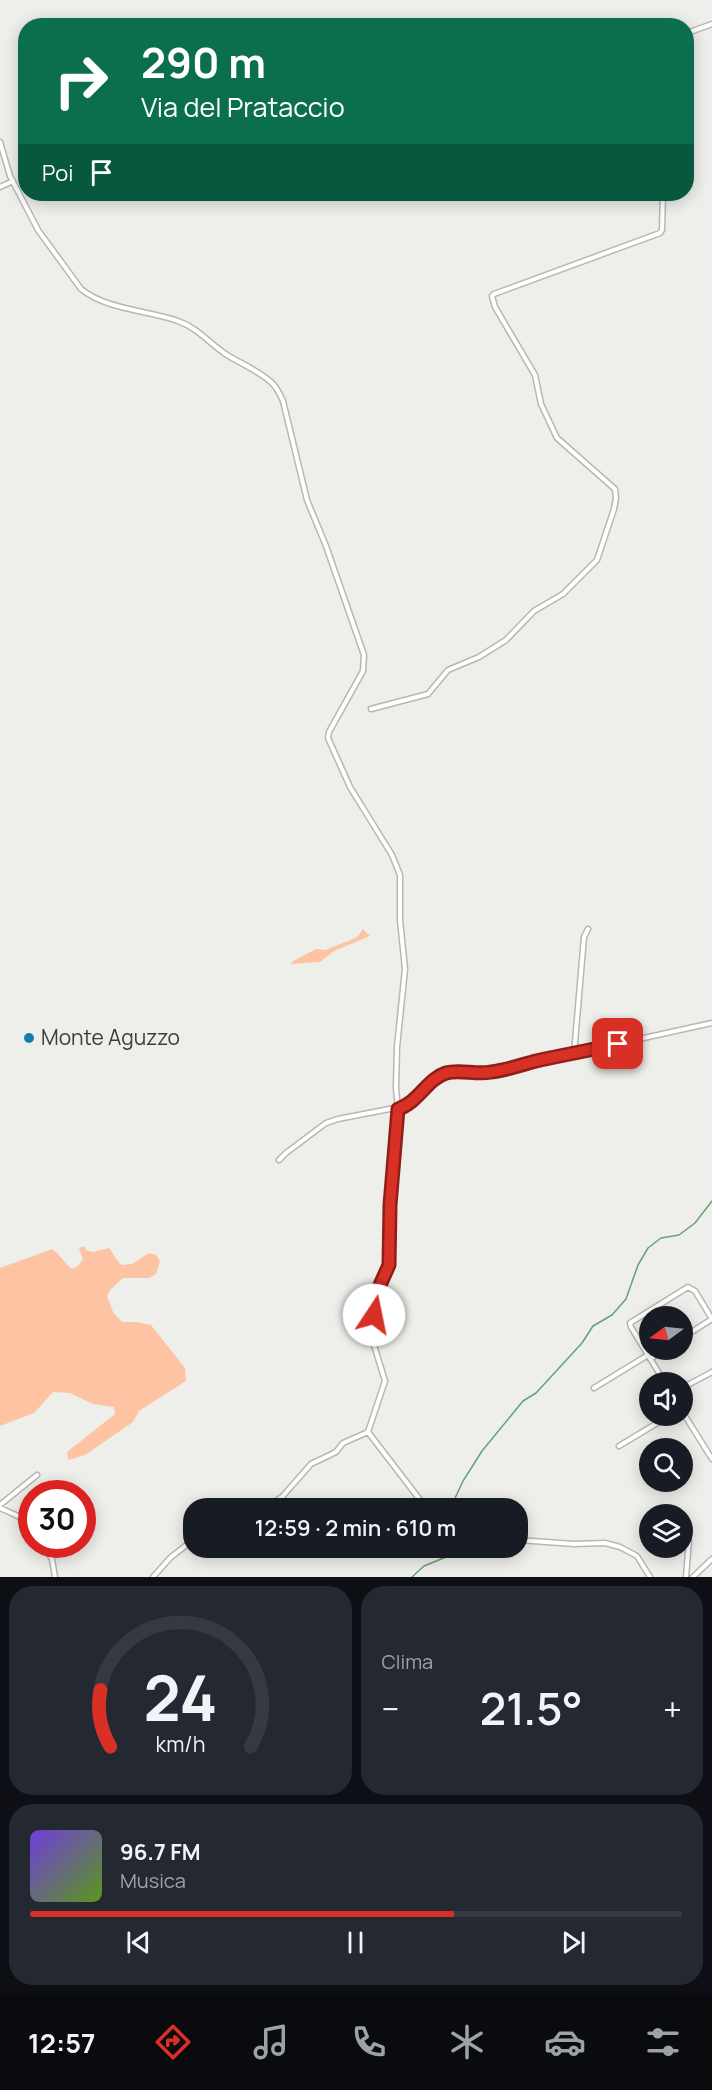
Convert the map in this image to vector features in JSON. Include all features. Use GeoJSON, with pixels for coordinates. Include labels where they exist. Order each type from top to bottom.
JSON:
{"type":"FeatureCollection","features":[{"type":"Feature","properties":{"kind":"street"},"geometry":{"type":"LineString","coordinates":[[694,30],[712,24]]}},
{"type":"Feature","properties":{"kind":"street"},"geometry":{"type":"LineString","coordinates":[[0,141],[18,191]]}},
{"type":"Feature","properties":{"kind":"street"},"geometry":{"type":"LineString","coordinates":[[0,187],[13,181]]}},
{"type":"Feature","properties":{"kind":"street"},"geometry":{"type":"LineString","coordinates":[[23,201],[38,230],[81,289],[97,299],[189,326],[226,354],[254,369],[280,394],[307,500],[326,546],[365,657],[363,670],[328,736],[350,787],[392,855],[399,874],[399,920],[405,969],[397,1047],[398,1109],[390,1205],[389,1265],[380,1285],[371,1329],[376,1355],[383,1373],[384,1387],[368,1432],[343,1443],[336,1452],[311,1464],[280,1498]]}},
{"type":"Feature","properties":{"kind":"street"},"geometry":{"type":"LineString","coordinates":[[370,709],[428,694],[448,670],[479,657],[506,640],[534,611],[560,597],[597,560],[614,509],[616,490],[557,438],[541,404],[535,375],[495,307],[492,296],[660,233],[663,201]]}},
{"type":"Feature","properties":{"kind":"street"},"geometry":{"type":"LineString","coordinates":[[574,1054],[584,937],[588,929]]}},
{"type":"Feature","properties":{"kind":"street"},"geometry":{"type":"LineString","coordinates":[[279,1160],[331,1121],[398,1109],[416,1099],[444,1074],[451,1072],[486,1073],[712,1023]]}},
{"type":"Feature","properties":{"kind":"street"},"geometry":{"type":"LineString","coordinates":[[657,1306],[686,1288],[694,1289],[712,1319],[693,1331]]}},
{"type":"Feature","properties":{"kind":"street"},"geometry":{"type":"LineString","coordinates":[[639,1317],[630,1323],[639,1340]]}},
{"type":"Feature","properties":{"kind":"street"},"geometry":{"type":"LineString","coordinates":[[594,1388],[644,1360]]}},
{"type":"Feature","properties":{"kind":"street"},"geometry":{"type":"LineString","coordinates":[[693,1382],[712,1372]]}},
{"type":"Feature","properties":{"kind":"street"},"geometry":{"type":"LineString","coordinates":[[619,1446],[652,1426]]}},
{"type":"Feature","properties":{"kind":"street"},"geometry":{"type":"LineString","coordinates":[[692,1426],[712,1458]]}},
{"type":"Feature","properties":{"kind":"street"},"geometry":{"type":"LineString","coordinates":[[368,1432],[419,1498]]}},
{"type":"Feature","properties":{"kind":"street"},"geometry":{"type":"LineString","coordinates":[[18,1516],[0,1506],[37,1475]]}},
{"type":"Feature","properties":{"kind":"street"},"geometry":{"type":"LineString","coordinates":[[528,1541],[615,1545],[635,1554],[650,1577]]}},
{"type":"Feature","properties":{"kind":"street"},"geometry":{"type":"LineString","coordinates":[[153,1577],[183,1548]]}},
{"type":"Feature","properties":{"kind":"street"},"geometry":{"type":"LineString","coordinates":[[51,1558],[55,1577]]}},
{"type":"Feature","properties":{"kind":"street"},"geometry":{"type":"LineString","coordinates":[[686,1577],[688,1558]]}},
{"type":"Feature","properties":{"kind":"street"},"geometry":{"type":"LineString","coordinates":[[693,1577],[712,1559]]}},
{"type":"Feature","properties":{"kind":"shaded area"},"geometry":{"type":"Polygon","coordinates":[[[363,929],[370,936],[334,951],[320,962],[291,964],[316,949],[325,950],[351,940],[363,929]]]}},
{"type":"Feature","properties":{"kind":"shaded area"},"geometry":{"type":"Polygon","coordinates":[[[84,1246],[86,1250],[93,1252],[109,1248],[122,1265],[132,1264],[149,1253],[156,1255],[160,1261],[156,1274],[149,1278],[123,1278],[107,1296],[113,1312],[122,1322],[151,1325],[185,1368],[186,1381],[139,1411],[133,1422],[85,1455],[68,1460],[67,1452],[115,1414],[114,1407],[93,1404],[70,1393],[53,1392],[34,1413],[0,1426],[0,1268],[52,1249],[72,1269],[78,1266],[83,1259],[79,1248],[84,1246]]]}},
{"type":"Feature","properties":{"kind":"waterway"},"geometry":{"type":"LineString","coordinates":[[455,1498],[482,1451],[523,1401],[536,1393],[582,1343],[593,1326],[612,1315],[626,1299],[638,1265],[648,1248],[661,1238],[679,1235],[695,1223],[712,1201]]}},
{"type":"Feature","properties":{"kind":"waterway"},"geometry":{"type":"LineString","coordinates":[[412,1577],[424,1566],[444,1558]]}},
{"type":"Feature","properties":{"kind":"place","name":"Monte Aguzzo"},"geometry":{"type":"Point","coordinates":[29,1038]}},
{"type":"Feature","properties":{"kind":"route"},"geometry":{"type":"LineString","coordinates":[[374,1315],[380,1285],[389,1265],[390,1205],[398,1109],[416,1099],[444,1074],[451,1072],[481,1074],[618,1044]]}}]}
